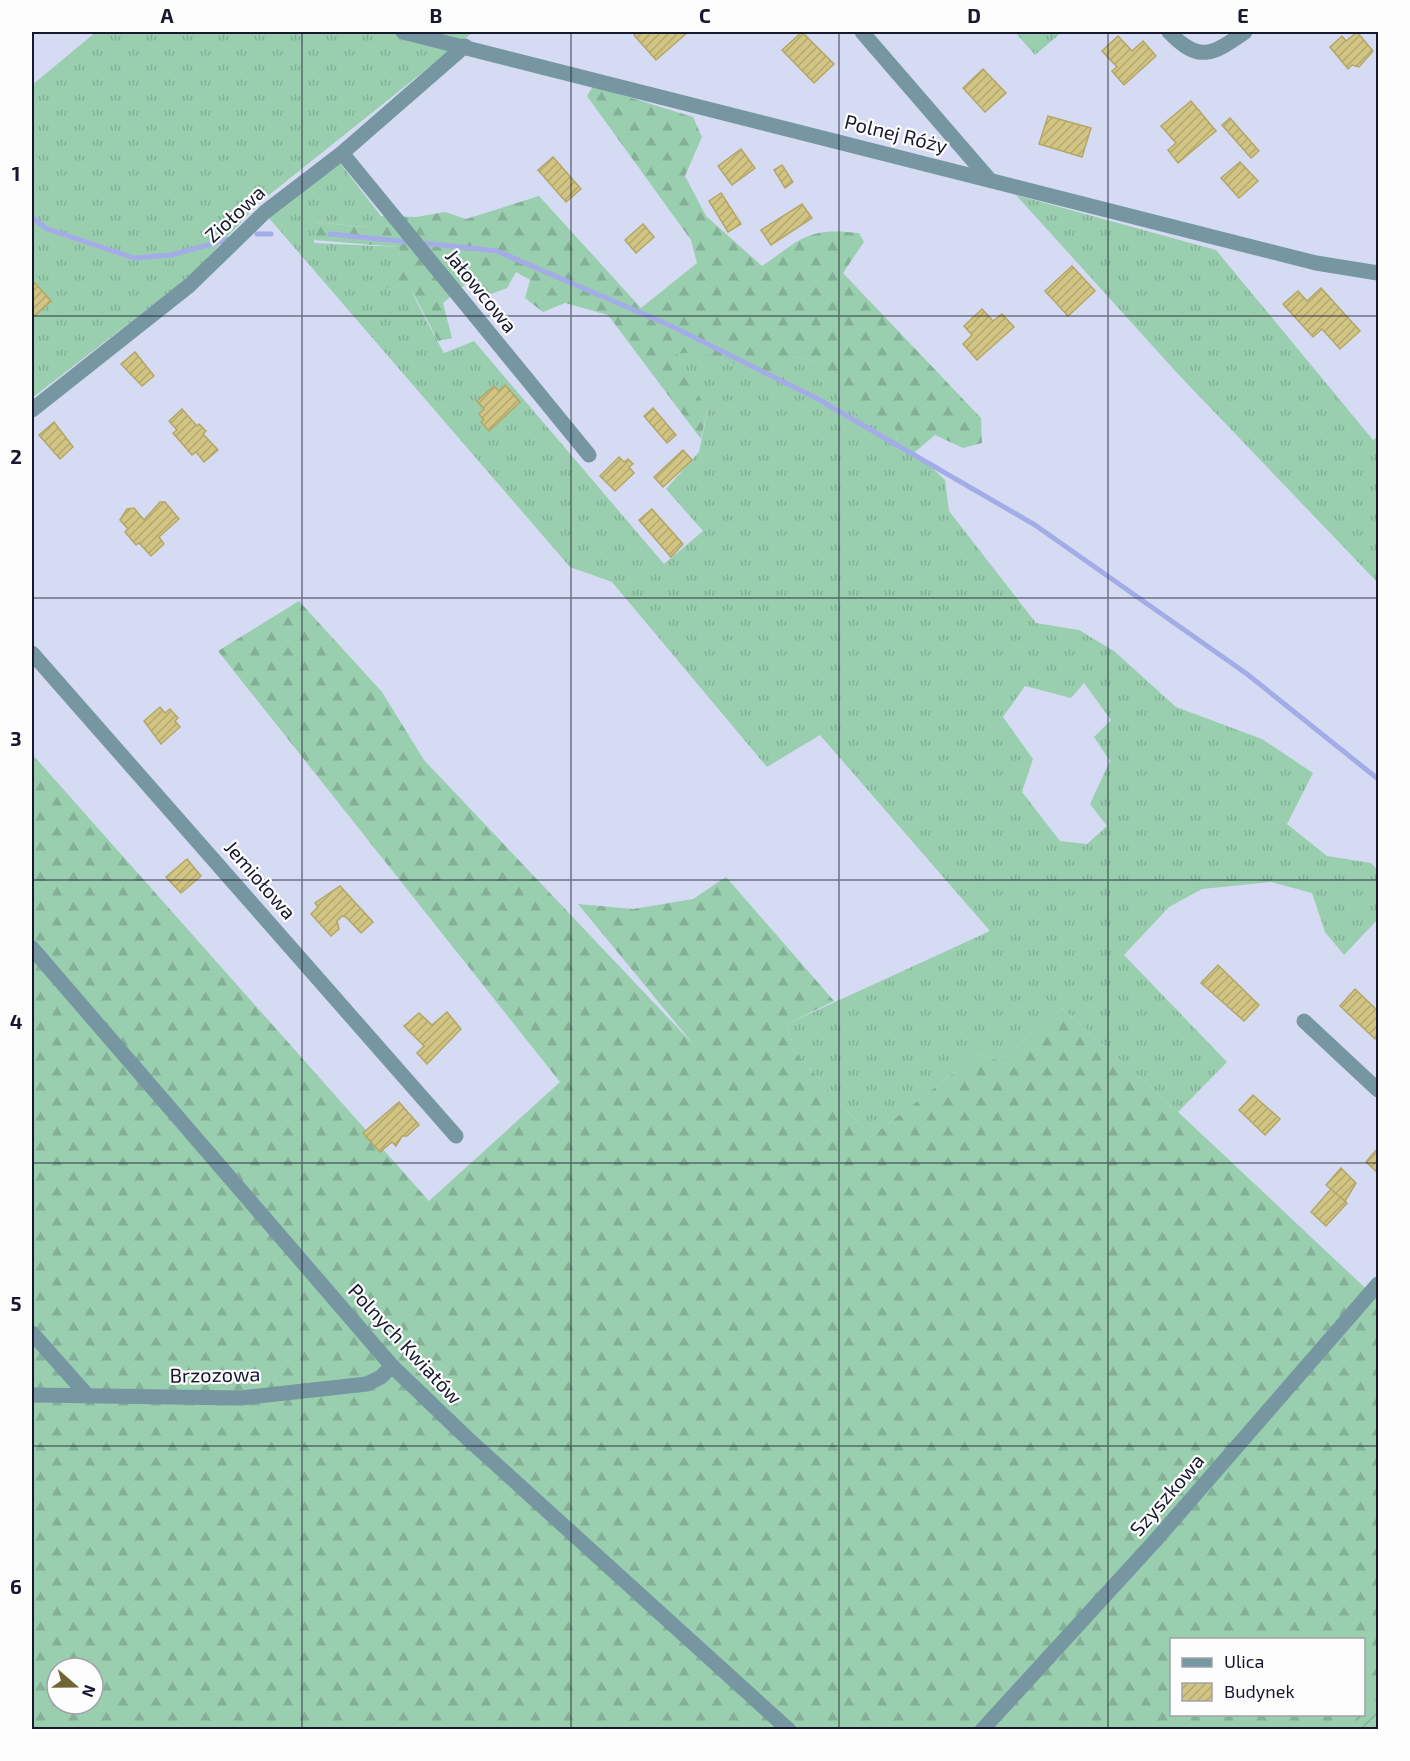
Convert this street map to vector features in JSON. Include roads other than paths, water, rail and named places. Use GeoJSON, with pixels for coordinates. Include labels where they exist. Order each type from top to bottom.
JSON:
{"type":"FeatureCollection","features":[{"type":"Feature","properties":{"kind":"street","name":"Polnej Róży"},"geometry":{"type":"LineString","coordinates":[[403,32],[1316,264],[1378,273]]}},
{"type":"Feature","properties":{"kind":"street"},"geometry":{"type":"LineString","coordinates":[[862,32],[988,179]]}},
{"type":"Feature","properties":{"kind":"street"},"geometry":{"type":"LineString","coordinates":[[1168,32],[1184,48],[1200,54],[1221,48],[1245,32]]}},
{"type":"Feature","properties":{"kind":"street","name":"Ziołowa"},"geometry":{"type":"LineString","coordinates":[[32,410],[190,285],[265,212],[342,153],[465,46]]}},
{"type":"Feature","properties":{"kind":"street","name":"Jałowcowa"},"geometry":{"type":"LineString","coordinates":[[342,153],[589,455]]}},
{"type":"Feature","properties":{"kind":"street","name":"Jemiołowa"},"geometry":{"type":"LineString","coordinates":[[32,653],[456,1136]]}},
{"type":"Feature","properties":{"kind":"street","name":"Polnych Kwiatów"},"geometry":{"type":"LineString","coordinates":[[32,948],[392,1366],[467,1438],[789,1730]]}},
{"type":"Feature","properties":{"kind":"street"},"geometry":{"type":"LineString","coordinates":[[1304,1021],[1378,1090]]}},
{"type":"Feature","properties":{"kind":"street","name":"Szyszkowa"},"geometry":{"type":"LineString","coordinates":[[982,1730],[1154,1542],[1378,1284]]}},
{"type":"Feature","properties":{"kind":"street"},"geometry":{"type":"LineString","coordinates":[[32,1333],[88,1396]]}},
{"type":"Feature","properties":{"kind":"street","name":"Brzozowa"},"geometry":{"type":"LineString","coordinates":[[32,1395],[241,1398],[368,1384],[381,1377],[392,1366]]}},
{"type":"Feature","properties":{"kind":"waterway"},"geometry":{"type":"LineString","coordinates":[[32,217],[45,228],[134,258],[171,255],[230,239]]}},
{"type":"Feature","properties":{"kind":"waterway"},"geometry":{"type":"LineString","coordinates":[[257,234],[271,234]]}},
{"type":"Feature","properties":{"kind":"waterway"},"geometry":{"type":"LineString","coordinates":[[330,234],[408,242]]}},
{"type":"Feature","properties":{"kind":"waterway"},"geometry":{"type":"LineString","coordinates":[[422,243],[497,251],[669,325],[816,398],[1035,525],[1247,674],[1378,779]]}}]}
